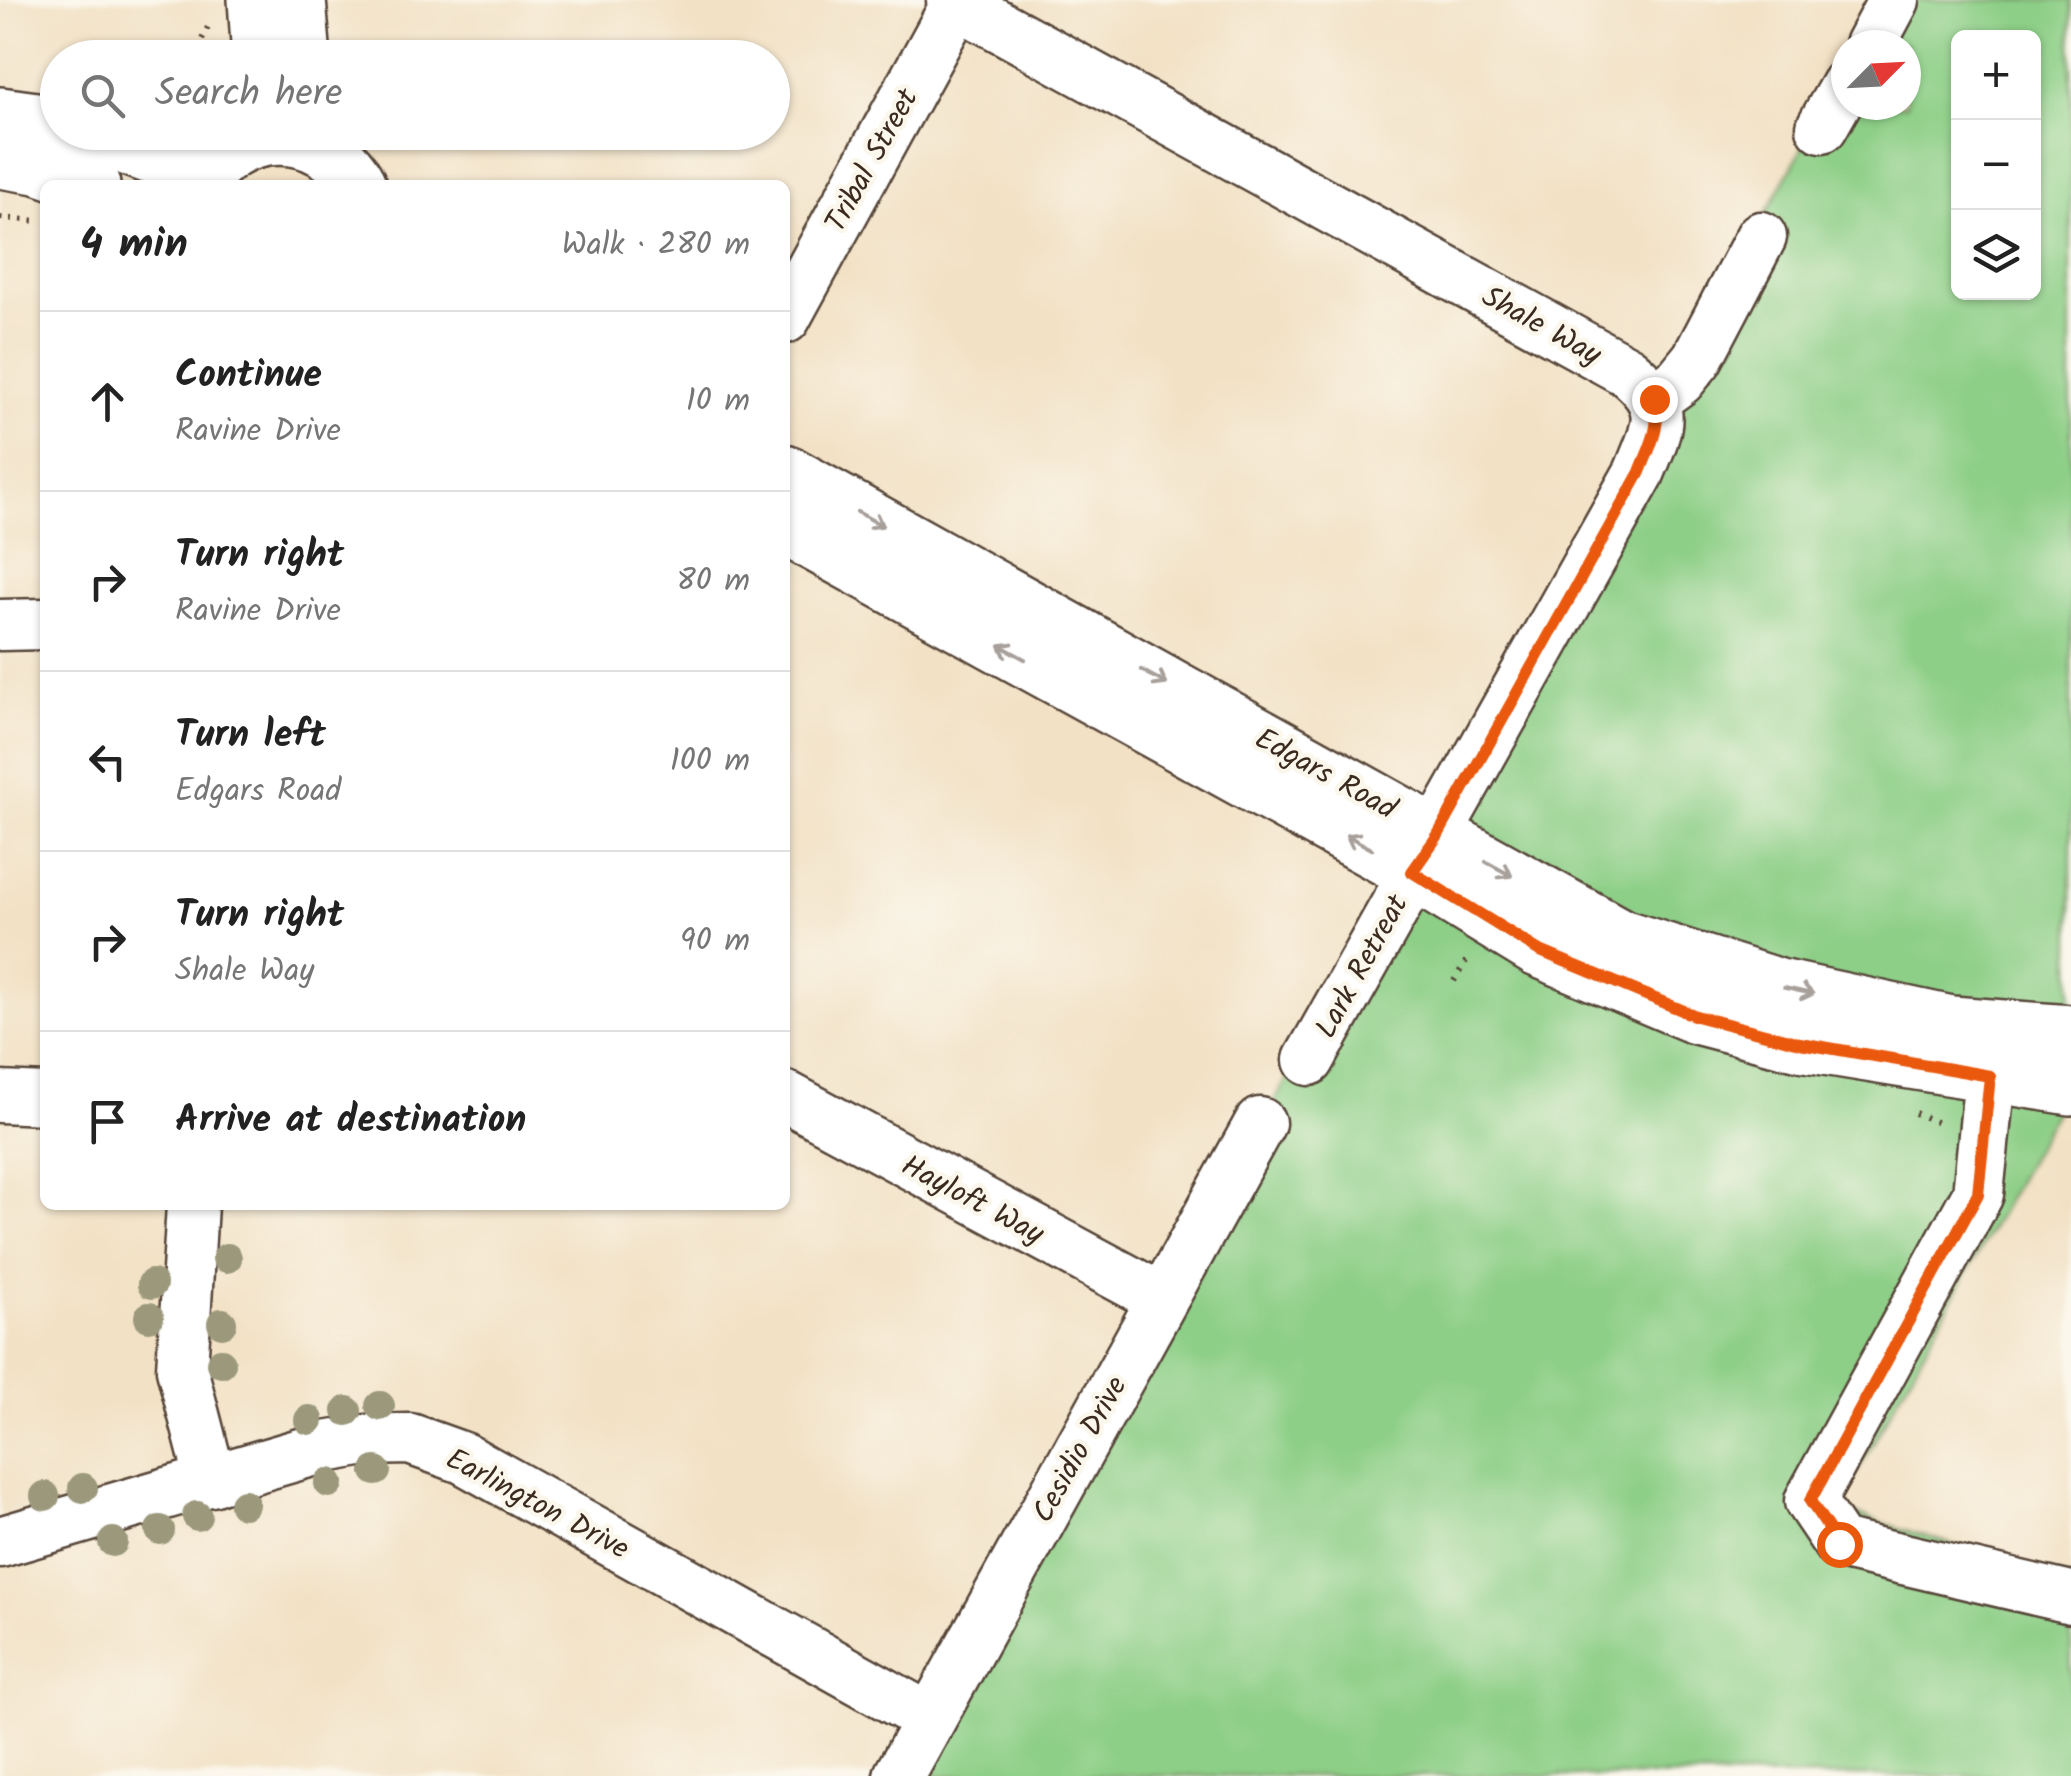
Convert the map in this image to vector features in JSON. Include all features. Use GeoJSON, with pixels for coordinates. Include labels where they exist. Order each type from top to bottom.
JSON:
{"type":"FeatureCollection","features":[{"type":"Feature","properties":{"kind":"street"},"geometry":{"type":"LineString","coordinates":[[298,0],[301,40]]}},
{"type":"Feature","properties":{"kind":"street"},"geometry":{"type":"LineString","coordinates":[[1878,30],[1894,0]]}},
{"type":"Feature","properties":{"kind":"street","name":"Tribal Street"},"geometry":{"type":"LineString","coordinates":[[790,309],[955,1]]}},
{"type":"Feature","properties":{"kind":"street","name":"Shale Way"},"geometry":{"type":"LineString","coordinates":[[955,1],[1627,372],[1644,384],[1654,399]]}},
{"type":"Feature","properties":{"kind":"street"},"geometry":{"type":"LineString","coordinates":[[232,9],[250,40]]}},
{"type":"Feature","properties":{"kind":"street"},"geometry":{"type":"LineString","coordinates":[[0,115],[40,121]]}},
{"type":"Feature","properties":{"kind":"street"},"geometry":{"type":"LineString","coordinates":[[136,150],[147,154],[223,157]]}},
{"type":"Feature","properties":{"kind":"street"},"geometry":{"type":"LineString","coordinates":[[0,160],[36,166],[77,180]]}},
{"type":"Feature","properties":{"kind":"street"},"geometry":{"type":"LineString","coordinates":[[1425,853],[1640,472],[1657,429],[1654,399],[1680,380],[1697,360],[1762,237]]}},
{"type":"Feature","properties":{"kind":"street","name":"Edgars Road"},"geometry":{"type":"LineString","coordinates":[[790,475],[1425,853],[1538,950],[1696,1016],[1800,1043],[2071,1087]]}},
{"type":"Feature","properties":{"kind":"street","name":"Edgars Road"},"geometry":{"type":"LineString","coordinates":[[790,530],[1425,853],[1622,937],[1779,987],[1952,1024],[2071,1033]]}},
{"type":"Feature","properties":{"kind":"street"},"geometry":{"type":"LineString","coordinates":[[0,625],[40,624]]}},
{"type":"Feature","properties":{"kind":"street","name":"Lark Retreat"},"geometry":{"type":"LineString","coordinates":[[1309,1060],[1425,853]]}},
{"type":"Feature","properties":{"kind":"street"},"geometry":{"type":"LineString","coordinates":[[1990,1076],[1978,1194],[1810,1501],[1839,1544],[2071,1598]]}},
{"type":"Feature","properties":{"kind":"street"},"geometry":{"type":"LineString","coordinates":[[0,1097],[40,1099]]}},
{"type":"Feature","properties":{"kind":"street","name":"Hayloft Way"},"geometry":{"type":"LineString","coordinates":[[790,1099],[1162,1299]]}},
{"type":"Feature","properties":{"kind":"street","name":"Cesidio Drive"},"geometry":{"type":"LineString","coordinates":[[899,1776],[1260,1123]]}},
{"type":"Feature","properties":{"kind":"street"},"geometry":{"type":"LineString","coordinates":[[192,1210],[182,1369],[211,1480]]}},
{"type":"Feature","properties":{"kind":"street","name":"Earlington Drive"},"geometry":{"type":"LineString","coordinates":[[0,1542],[325,1447],[366,1440],[410,1439],[463,1458],[930,1719]]}},
{"type":"Feature","properties":{"kind":"path"},"geometry":{"type":"LineString","coordinates":[[202,40],[208,27],[232,9]]}},
{"type":"Feature","properties":{"kind":"path"},"geometry":{"type":"LineString","coordinates":[[0,218],[40,222]]}},
{"type":"Feature","properties":{"kind":"green space"},"geometry":{"type":"Polygon","coordinates":[[[1884,0],[2071,0],[2071,1083],[1837,1509],[2071,1581],[2071,1776],[901,1776],[1831,96],[1831,120],[1921,120],[1921,30],[1867,30],[1884,0]]]}},
{"type":"Feature","properties":{"kind":"route"},"geometry":{"type":"LineString","coordinates":[[1654,399],[1657,429],[1640,472],[1438,835],[1412,872],[1538,950],[1696,1016],[1800,1043],[1990,1076],[1978,1194],[1810,1501],[1839,1544]]}}]}
